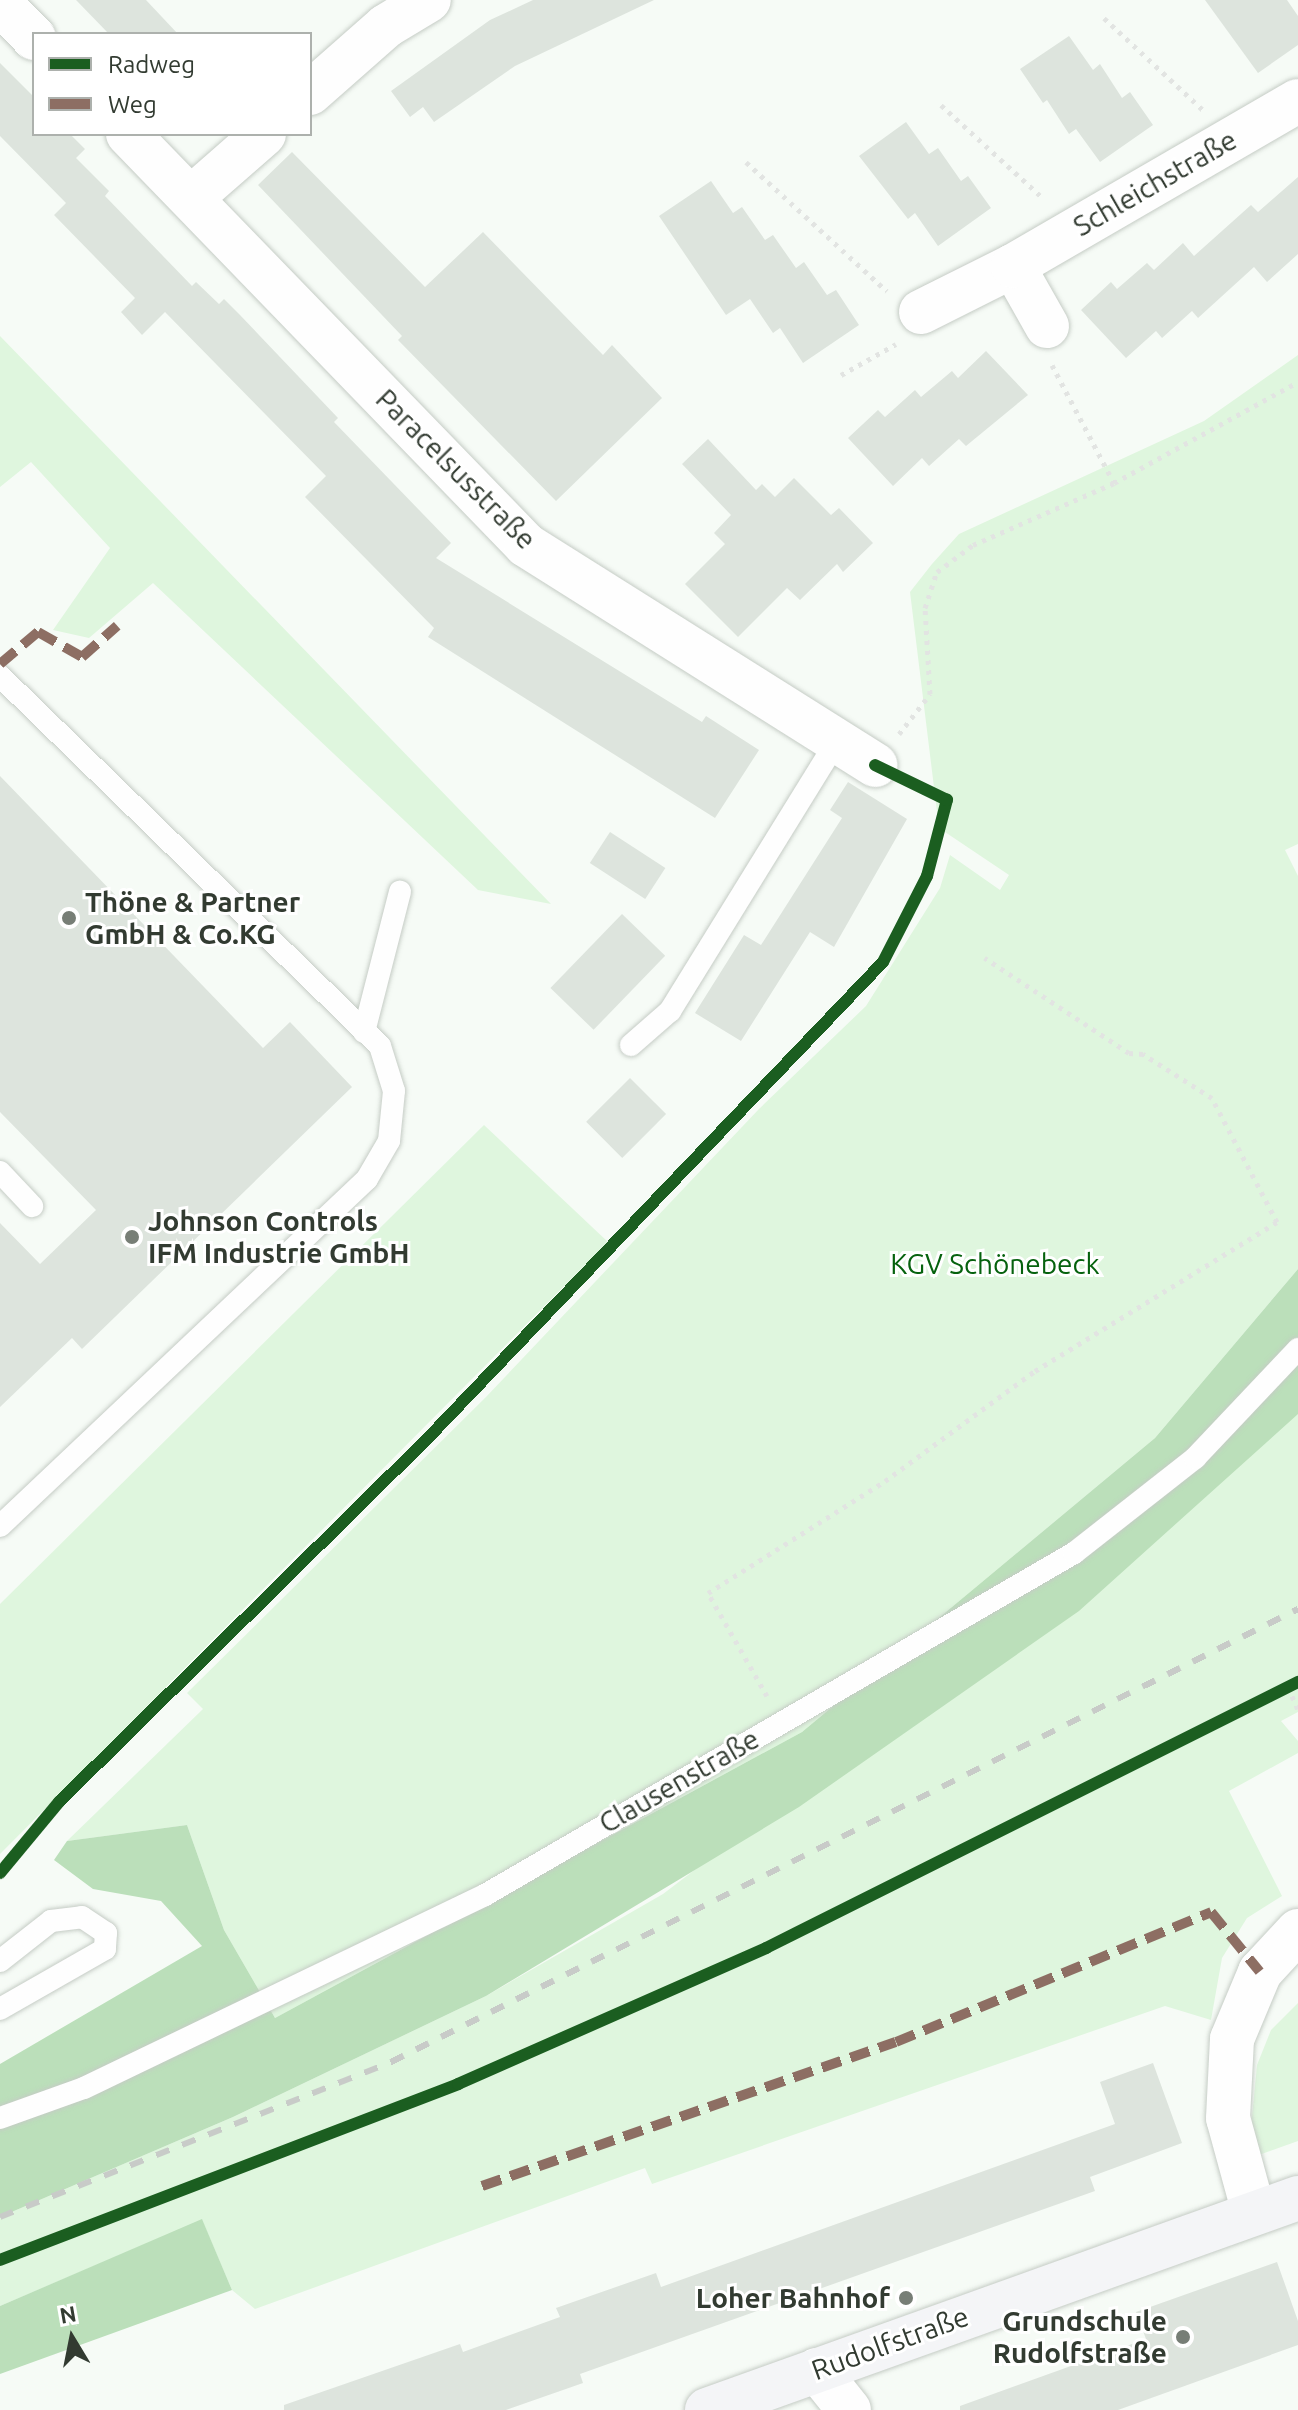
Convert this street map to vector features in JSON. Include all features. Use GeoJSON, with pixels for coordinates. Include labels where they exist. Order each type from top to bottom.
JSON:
{"type":"FeatureCollection","features":[{"type":"Feature","properties":{"kind":"street"},"geometry":{"type":"LineString","coordinates":[[312,91],[386,26],[429,0]]}},
{"type":"Feature","properties":{"kind":"street"},"geometry":{"type":"LineString","coordinates":[[0,3],[32,36]]}},
{"type":"Feature","properties":{"kind":"street","name":"Schleichstraße"},"geometry":{"type":"LineString","coordinates":[[921,312],[1013,266],[1298,101]]}},
{"type":"Feature","properties":{"kind":"street","name":"Paracelsusstraße"},"geometry":{"type":"LineString","coordinates":[[130,136],[526,545],[875,765]]}},
{"type":"Feature","properties":{"kind":"street"},"geometry":{"type":"LineString","coordinates":[[191,198],[262,136]]}},
{"type":"Feature","properties":{"kind":"street"},"geometry":{"type":"LineString","coordinates":[[1013,266],[1047,326]]}},
{"type":"Feature","properties":{"kind":"street"},"geometry":{"type":"LineString","coordinates":[[1254,2213],[1228,2118],[1232,2039],[1260,1972],[1298,1931]]}},
{"type":"Feature","properties":{"kind":"street","name":"Rudolfstraße"},"geometry":{"type":"LineString","coordinates":[[707,2410],[1298,2198]]}},
{"type":"Feature","properties":{"kind":"street"},"geometry":{"type":"LineString","coordinates":[[817,2370],[849,2410]]}},
{"type":"Feature","properties":{"kind":"lane"},"geometry":{"type":"LineString","coordinates":[[0,676],[380,1046],[394,1091],[389,1141],[367,1179],[0,1526]]}},
{"type":"Feature","properties":{"kind":"lane"},"geometry":{"type":"LineString","coordinates":[[631,1045],[670,1011],[837,741]]}},
{"type":"Feature","properties":{"kind":"lane"},"geometry":{"type":"LineString","coordinates":[[364,1032],[400,892]]}},
{"type":"Feature","properties":{"kind":"lane"},"geometry":{"type":"LineString","coordinates":[[0,1172],[32,1206]]}},
{"type":"Feature","properties":{"kind":"lane","name":"Clausenstraße"},"geometry":{"type":"LineString","coordinates":[[0,2118],[84,2088],[485,1895],[1074,1553],[1195,1458],[1298,1349]]}},
{"type":"Feature","properties":{"kind":"lane"},"geometry":{"type":"LineString","coordinates":[[0,1961],[51,1921],[82,1917],[106,1933],[105,1949],[0,2009]]}},
{"type":"Feature","properties":{"kind":"path"},"geometry":{"type":"LineString","coordinates":[[1104,18],[1233,138]]}},
{"type":"Feature","properties":{"kind":"path"},"geometry":{"type":"LineString","coordinates":[[941,105],[1077,229]]}},
{"type":"Feature","properties":{"kind":"path"},"geometry":{"type":"LineString","coordinates":[[746,162],[900,303],[921,312],[917,332],[841,375]]}},
{"type":"Feature","properties":{"kind":"path"},"geometry":{"type":"LineString","coordinates":[[1047,326],[1044,350],[1114,483]]}},
{"type":"Feature","properties":{"kind":"path"},"geometry":{"type":"LineString","coordinates":[[875,765],[930,694],[925,608],[937,572],[973,545],[1114,483],[1298,382]]}},
{"type":"Feature","properties":{"kind":"path"},"geometry":{"type":"LineString","coordinates":[[781,1721],[708,1593],[885,1481],[1035,1371],[1277,1222],[1212,1098],[1143,1054],[1129,1053],[985,958]]}},
{"type":"Feature","properties":{"kind":"path"},"geometry":{"type":"LineString","coordinates":[[1288,1687],[1298,1709]]}},
{"type":"Feature","properties":{"kind":"green space"},"geometry":{"type":"Polygon","coordinates":[[[0,336],[551,904],[478,890],[153,583],[89,638],[53,630],[110,548],[31,462],[0,487],[0,336]]]}},
{"type":"Feature","properties":{"kind":"green space","name":"KGV Schönebeck"},"geometry":{"type":"Polygon","coordinates":[[[1298,355],[1298,844],[1285,850],[1298,876],[1298,1269],[1155,1438],[802,1732],[275,2018],[224,1930],[187,1825],[67,1841],[203,1709],[187,1693],[486,1397],[759,1109],[866,1006],[940,888],[950,855],[1000,890],[1009,875],[939,828],[910,592],[932,564],[959,534],[1204,421],[1298,355]]]}},
{"type":"Feature","properties":{"kind":"green space"},"geometry":{"type":"Polygon","coordinates":[[[484,1125],[608,1242],[0,1854],[0,1604],[484,1125]]]}},
{"type":"Feature","properties":{"kind":"green space"},"geometry":{"type":"Polygon","coordinates":[[[1298,1269],[1298,1414],[1079,1611],[799,1807],[486,1996],[233,2117],[0,2217],[0,2064],[202,1946],[161,1901],[93,1889],[54,1860],[67,1841],[187,1825],[224,1930],[275,2018],[802,1732],[1155,1438],[1298,1269]]]}},
{"type":"Feature","properties":{"kind":"green space"},"geometry":{"type":"Polygon","coordinates":[[[1298,1411],[1298,1712],[1281,1721],[1298,1741],[1298,1753],[1229,1791],[1282,1896],[1247,1918],[1222,1958],[1211,2020],[1165,2006],[652,2184],[645,2168],[255,2309],[232,2290],[202,2220],[0,2306],[0,2217],[233,2117],[486,1996],[663,1894],[1298,1411]]]}},
{"type":"Feature","properties":{"kind":"green space"},"geometry":{"type":"Polygon","coordinates":[[[1298,2003],[1298,2141],[1248,2159],[1257,2065],[1271,2030],[1298,2003]]]}},
{"type":"Feature","properties":{"kind":"green space"},"geometry":{"type":"Polygon","coordinates":[[[202,2219],[232,2290],[0,2374],[0,2306],[202,2219]]]}},
{"type":"Feature","properties":{"kind":"building"},"geometry":{"type":"Polygon","coordinates":[[[76,0],[146,0],[176,32],[107,32],[76,0]]]}},
{"type":"Feature","properties":{"kind":"building"},"geometry":{"type":"Polygon","coordinates":[[[533,0],[654,0],[515,66],[434,122],[423,107],[410,117],[391,91],[490,20],[533,0]]]}},
{"type":"Feature","properties":{"kind":"building"},"geometry":{"type":"Polygon","coordinates":[[[1205,0],[1287,0],[1298,16],[1298,45],[1258,73],[1205,0]]]}},
{"type":"Feature","properties":{"kind":"building"},"geometry":{"type":"Polygon","coordinates":[[[1069,36],[1093,70],[1100,64],[1122,98],[1130,92],[1153,125],[1100,162],[1076,129],[1069,134],[1047,100],[1043,103],[1020,69],[1069,36]]]}},
{"type":"Feature","properties":{"kind":"building"},"geometry":{"type":"Polygon","coordinates":[[[0,63],[32,95],[32,136],[72,136],[85,149],[76,158],[109,191],[105,196],[192,286],[196,282],[219,304],[224,299],[240,315],[338,418],[334,422],[451,543],[436,558],[702,722],[706,716],[759,750],[715,818],[428,637],[434,628],[305,497],[326,476],[165,312],[142,335],[121,312],[135,298],[54,215],[66,203],[0,136],[0,63]]]}},
{"type":"Feature","properties":{"kind":"building"},"geometry":{"type":"Polygon","coordinates":[[[906,122],[929,154],[938,148],[961,181],[968,176],[991,208],[938,246],[915,213],[908,219],[859,156],[906,122]]]}},
{"type":"Feature","properties":{"kind":"building"},"geometry":{"type":"Polygon","coordinates":[[[292,152],[425,287],[483,232],[603,355],[612,345],[662,398],[556,501],[398,340],[402,336],[258,185],[292,152]]]}},
{"type":"Feature","properties":{"kind":"building"},"geometry":{"type":"Polygon","coordinates":[[[1298,177],[1298,254],[1267,282],[1254,267],[1198,318],[1192,311],[1162,338],[1156,331],[1126,358],[1081,310],[1111,282],[1117,289],[1147,263],[1154,270],[1183,243],[1194,256],[1251,205],[1258,212],[1298,177]]]}},
{"type":"Feature","properties":{"kind":"building"},"geometry":{"type":"Polygon","coordinates":[[[711,181],[733,213],[742,207],[765,240],[773,235],[796,268],[804,262],[827,295],[836,290],[859,325],[803,363],[780,328],[773,333],[750,299],[726,315],[659,216],[711,181]]]}},
{"type":"Feature","properties":{"kind":"building"},"geometry":{"type":"Polygon","coordinates":[[[986,351],[1028,395],[966,446],[959,439],[929,466],[922,458],[893,486],[848,438],[878,410],[885,417],[915,390],[921,397],[952,371],[958,378],[986,351]]]}},
{"type":"Feature","properties":{"kind":"building"},"geometry":{"type":"Polygon","coordinates":[[[708,439],[756,490],[762,484],[775,497],[794,478],[831,515],[839,508],[873,543],[843,572],[837,564],[800,600],[787,588],[738,637],[685,584],[725,544],[714,533],[731,515],[682,464],[708,439]]]}},
{"type":"Feature","properties":{"kind":"building"},"geometry":{"type":"Polygon","coordinates":[[[0,776],[263,1048],[290,1022],[352,1087],[82,1349],[72,1338],[0,1407],[0,1223],[40,1264],[96,1210],[0,1112],[0,776]]]}},
{"type":"Feature","properties":{"kind":"building"},"geometry":{"type":"Polygon","coordinates":[[[848,782],[907,819],[834,947],[810,932],[741,1041],[695,1013],[744,935],[761,945],[842,818],[830,810],[848,782]]]}},
{"type":"Feature","properties":{"kind":"building"},"geometry":{"type":"Polygon","coordinates":[[[610,832],[665,868],[645,899],[590,863],[610,832]]]}},
{"type":"Feature","properties":{"kind":"building"},"geometry":{"type":"Polygon","coordinates":[[[622,914],[665,956],[594,1030],[550,988],[622,914]]]}},
{"type":"Feature","properties":{"kind":"building"},"geometry":{"type":"Polygon","coordinates":[[[630,1078],[666,1114],[622,1158],[586,1122],[630,1078]]]}},
{"type":"Feature","properties":{"kind":"building"},"geometry":{"type":"Polygon","coordinates":[[[1153,2063],[1182,2143],[1090,2177],[1095,2191],[580,2374],[583,2383],[506,2410],[284,2410],[284,2405],[460,2344],[463,2352],[560,2317],[556,2308],[656,2273],[661,2287],[1115,2124],[1100,2082],[1153,2063]]]}},
{"type":"Feature","properties":{"kind":"building"},"geometry":{"type":"Polygon","coordinates":[[[1277,2262],[1298,2321],[1298,2345],[1118,2410],[960,2410],[960,2406],[1146,2339],[1136,2312],[1277,2262]]]}},
{"type":"Feature","properties":{"kind":"railway"},"geometry":{"type":"LineString","coordinates":[[0,2217],[391,2062],[1298,1609]]}},
{"type":"Feature","properties":{"kind":"marked path"},"geometry":{"type":"LineString","coordinates":[[0,664],[38,632],[82,657],[117,626]]}},
{"type":"Feature","properties":{"kind":"marked path"},"geometry":{"type":"LineString","coordinates":[[482,2186],[896,2042],[1211,1912],[1260,1972]]}},
{"type":"Feature","properties":{"kind":"cycle path"},"geometry":{"type":"LineString","coordinates":[[0,1873],[59,1802],[428,1438],[883,962],[927,876],[947,800],[875,765]]}},
{"type":"Feature","properties":{"kind":"cycle path"},"geometry":{"type":"LineString","coordinates":[[0,2260],[458,2084],[766,1948],[1298,1682]]}},
{"type":"Feature","properties":{"kind":"place","name":"Thöne & Partner GmbH & Co.KG"},"geometry":{"type":"Point","coordinates":[69,918]}},
{"type":"Feature","properties":{"kind":"place","name":"Johnson Controls IFM Industrie GmbH"},"geometry":{"type":"Point","coordinates":[132,1237]}},
{"type":"Feature","properties":{"kind":"place","name":"Loher Bahnhof"},"geometry":{"type":"Point","coordinates":[906,2298]}},
{"type":"Feature","properties":{"kind":"place","name":"Grundschule Rudolfstraße"},"geometry":{"type":"Point","coordinates":[1183,2337]}}]}
